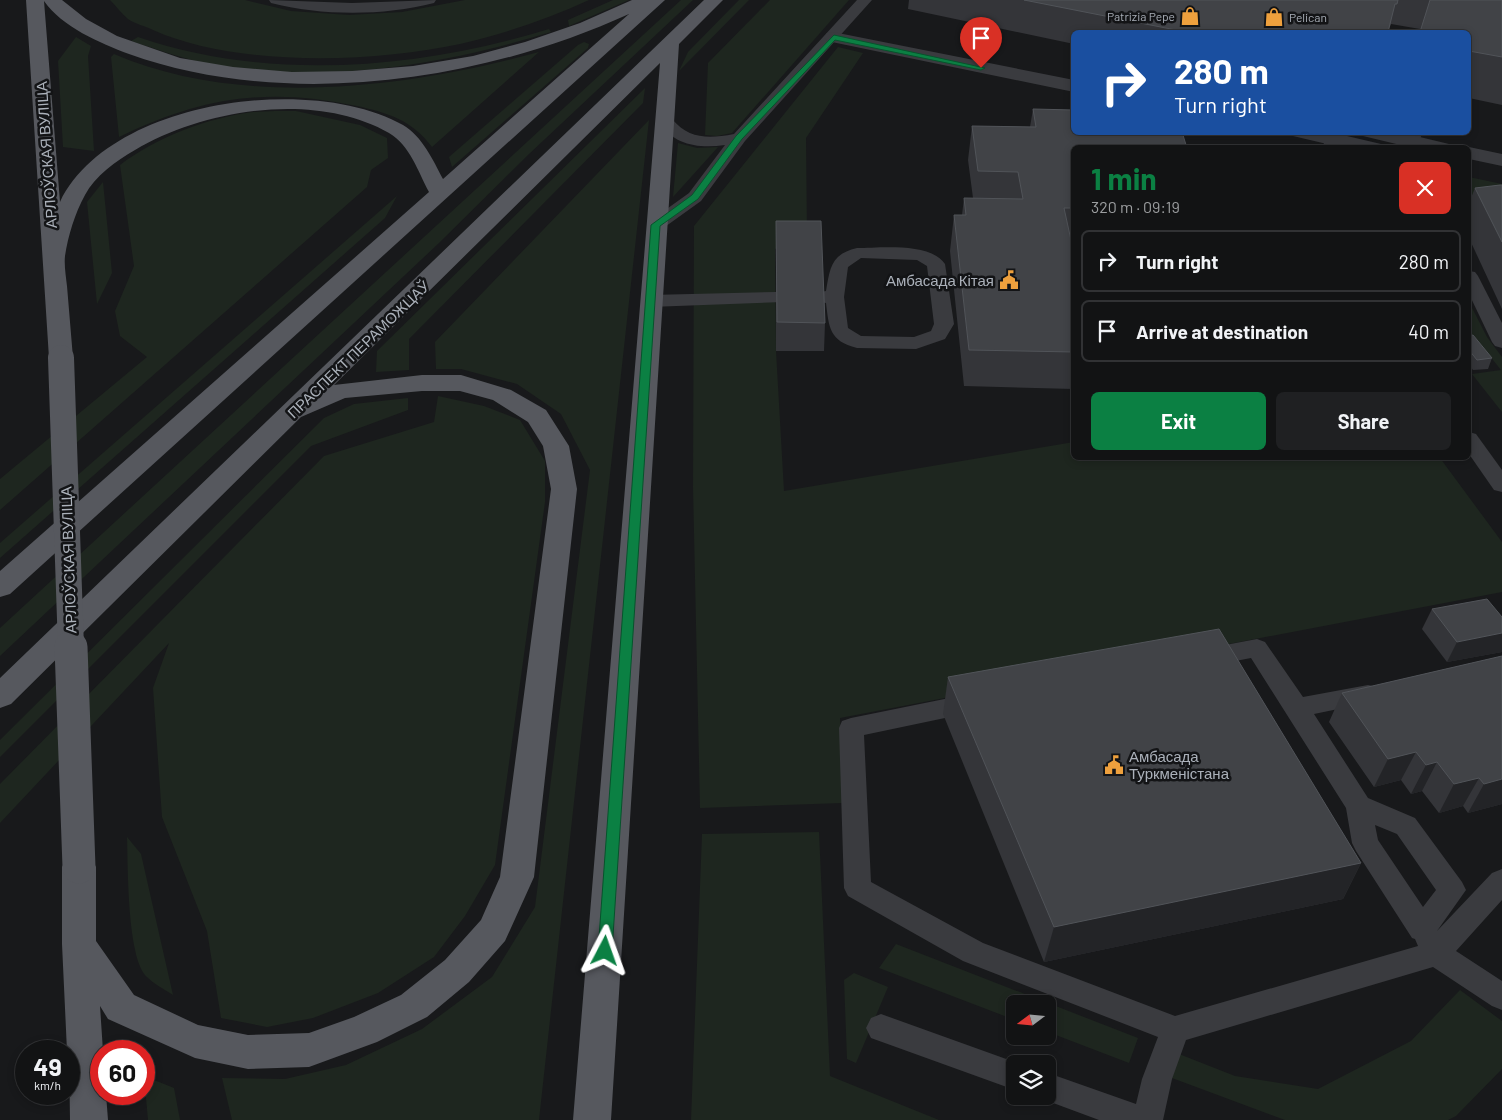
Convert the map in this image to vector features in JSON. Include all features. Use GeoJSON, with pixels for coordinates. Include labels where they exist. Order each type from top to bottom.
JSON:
{"type":"FeatureCollection","features":[{"type":"Feature","properties":{"kind":"main road","name":"АРЛОЎСКАЯ ВУЛІЦА"},"geometry":{"type":"LineString","coordinates":[[34,0],[61,358],[79,868],[79,944],[89,1120]]}},
{"type":"Feature","properties":{"kind":"main road"},"geometry":{"type":"LineString","coordinates":[[52,0],[67,15],[113,42],[132,50],[200,68],[252,76],[303,78],[349,77],[401,72],[516,50],[568,35],[618,15],[646,0]]}},
{"type":"Feature","properties":{"kind":"main road"},"geometry":{"type":"LineString","coordinates":[[0,587],[656,0]]}},
{"type":"Feature","properties":{"kind":"main road","name":"ПРАСПЕКТ ПЕРАМОЖЦАЎ"},"geometry":{"type":"LineString","coordinates":[[0,696],[295,411],[714,0]]}},
{"type":"Feature","properties":{"kind":"main road"},"geometry":{"type":"LineString","coordinates":[[599,1110],[650,301],[666,122],[670,43]]}},
{"type":"Feature","properties":{"kind":"main road"},"geometry":{"type":"LineString","coordinates":[[54,256],[68,206],[84,180],[104,161],[138,138],[173,124],[241,107],[297,105],[332,108],[355,113],[396,129],[413,144],[440,194]]}},
{"type":"Feature","properties":{"kind":"main road"},"geometry":{"type":"LineString","coordinates":[[79,944],[121,1007],[186,1038],[248,1052],[309,1050],[364,1030],[414,1006],[457,970],[494,930],[517,877],[564,489],[556,446],[537,416],[502,395],[461,383],[422,383],[340,391],[295,411]]}},
{"type":"Feature","properties":{"kind":"street"},"geometry":{"type":"LineString","coordinates":[[838,32],[1071,73]]}},
{"type":"Feature","properties":{"kind":"street"},"geometry":{"type":"LineString","coordinates":[[838,32],[1071,85]]}},
{"type":"Feature","properties":{"kind":"street"},"geometry":{"type":"LineString","coordinates":[[1312,135],[1358,145]]}},
{"type":"Feature","properties":{"kind":"street"},"geometry":{"type":"LineString","coordinates":[[1386,135],[1431,145]]}},
{"type":"Feature","properties":{"kind":"street"},"geometry":{"type":"LineString","coordinates":[[1471,153],[1502,160]]}},
{"type":"Feature","properties":{"kind":"street"},"geometry":{"type":"LineString","coordinates":[[1471,168],[1502,174]]}},
{"type":"Feature","properties":{"kind":"lane"},"geometry":{"type":"LineString","coordinates":[[276,0],[323,7],[352,7],[391,6],[429,0]]}},
{"type":"Feature","properties":{"kind":"lane"},"geometry":{"type":"LineString","coordinates":[[656,225],[695,197],[739,138],[838,32],[865,0]]}},
{"type":"Feature","properties":{"kind":"lane"},"geometry":{"type":"LineString","coordinates":[[666,122],[674,134],[696,141],[719,141],[739,138]]}},
{"type":"Feature","properties":{"kind":"lane"},"geometry":{"type":"LineString","coordinates":[[893,253],[921,255],[936,264],[944,324],[938,335],[916,343],[857,342],[839,330],[828,297],[839,265],[857,254],[893,253]]}},
{"type":"Feature","properties":{"kind":"lane"},"geometry":{"type":"LineString","coordinates":[[1471,280],[1502,342]]}},
{"type":"Feature","properties":{"kind":"lane"},"geometry":{"type":"LineString","coordinates":[[650,301],[776,298]]}},
{"type":"Feature","properties":{"kind":"lane"},"geometry":{"type":"LineString","coordinates":[[1471,442],[1502,484]]}},
{"type":"Feature","properties":{"kind":"lane"},"geometry":{"type":"LineString","coordinates":[[1180,663],[1257,648],[1360,806],[1365,843],[1436,953],[1502,997]]}},
{"type":"Feature","properties":{"kind":"lane"},"geometry":{"type":"LineString","coordinates":[[1297,708],[1395,689]]}},
{"type":"Feature","properties":{"kind":"lane"},"geometry":{"type":"LineString","coordinates":[[996,699],[850,728],[858,888],[973,952],[1175,1030],[1436,953],[1502,881]]}},
{"type":"Feature","properties":{"kind":"lane"},"geometry":{"type":"LineString","coordinates":[[1360,806],[1406,826],[1452,890],[1422,929]]}},
{"type":"Feature","properties":{"kind":"lane"},"geometry":{"type":"LineString","coordinates":[[881,1028],[1006,1073]]}},
{"type":"Feature","properties":{"kind":"lane"},"geometry":{"type":"LineString","coordinates":[[1148,1120],[1157,1079],[1175,1030]]}},
{"type":"Feature","properties":{"kind":"lane"},"geometry":{"type":"LineString","coordinates":[[1056,1090],[1139,1120]]}},
{"type":"Feature","properties":{"kind":"shaded area"},"geometry":{"type":"Polygon","coordinates":[[[110,0],[245,0],[291,11],[349,15],[402,12],[465,0],[589,0],[526,25],[460,44],[386,55],[346,58],[304,58],[263,56],[186,42],[131,21],[110,0]]]}},
{"type":"Feature","properties":{"kind":"shaded area"},"geometry":{"type":"Polygon","coordinates":[[[613,0],[629,0],[569,26],[568,20],[613,0]]]}},
{"type":"Feature","properties":{"kind":"shaded area"},"geometry":{"type":"Polygon","coordinates":[[[681,0],[693,0],[529,154],[439,243],[0,656],[0,628],[681,0]]]}},
{"type":"Feature","properties":{"kind":"shaded area"},"geometry":{"type":"Polygon","coordinates":[[[739,0],[749,0],[679,71],[688,52],[739,0]]]}},
{"type":"Feature","properties":{"kind":"shaded area"},"geometry":{"type":"Polygon","coordinates":[[[770,0],[849,0],[732,133],[717,136],[705,135],[708,63],[770,0]]]}},
{"type":"Feature","properties":{"kind":"shaded area"},"geometry":{"type":"Polygon","coordinates":[[[549,29],[551,32],[469,54],[427,62],[342,72],[257,70],[215,65],[183,58],[131,41],[138,37],[188,51],[239,60],[291,65],[344,65],[396,61],[448,53],[499,43],[549,29]]]}},
{"type":"Feature","properties":{"kind":"shaded area"},"geometry":{"type":"Polygon","coordinates":[[[76,37],[91,46],[88,56],[94,151],[63,147],[58,61],[76,37]]]}},
{"type":"Feature","properties":{"kind":"shaded area"},"geometry":{"type":"Polygon","coordinates":[[[584,42],[589,44],[588,48],[452,167],[449,157],[578,45],[584,42]]]}},
{"type":"Feature","properties":{"kind":"shaded area"},"geometry":{"type":"Polygon","coordinates":[[[838,47],[863,53],[806,138],[807,235],[775,249],[776,351],[784,491],[1071,443],[1071,460],[1441,460],[1502,542],[1502,592],[840,718],[843,803],[700,808],[693,487],[694,226],[838,47]]]}},
{"type":"Feature","properties":{"kind":"shaded area"},"geometry":{"type":"Polygon","coordinates":[[[539,52],[432,147],[408,124],[389,115],[357,106],[294,97],[235,99],[207,105],[149,123],[119,137],[111,57],[114,54],[164,71],[216,82],[270,87],[325,87],[381,83],[435,75],[488,65],[539,52]]]}},
{"type":"Feature","properties":{"kind":"shaded area"},"geometry":{"type":"Polygon","coordinates":[[[645,88],[643,103],[409,339],[409,370],[376,372],[377,351],[645,88]]]}},
{"type":"Feature","properties":{"kind":"shaded area"},"geometry":{"type":"Polygon","coordinates":[[[296,111],[360,125],[387,138],[388,158],[371,170],[367,187],[0,510],[0,479],[147,357],[120,336],[115,311],[134,266],[120,165],[150,146],[200,124],[253,112],[296,111]]]}},
{"type":"Feature","properties":{"kind":"shaded area"},"geometry":{"type":"Polygon","coordinates":[[[649,120],[539,1120],[232,1120],[222,1078],[285,1079],[346,1065],[422,1029],[492,977],[535,907],[590,470],[561,414],[517,384],[461,369],[436,369],[435,342],[649,120]]]}},
{"type":"Feature","properties":{"kind":"shaded area"},"geometry":{"type":"Polygon","coordinates":[[[678,143],[697,148],[718,147],[673,197],[678,143]]]}},
{"type":"Feature","properties":{"kind":"shaded area"},"geometry":{"type":"Polygon","coordinates":[[[1471,177],[1502,184],[1502,205],[1471,199],[1471,177]]]}},
{"type":"Feature","properties":{"kind":"shaded area"},"geometry":{"type":"Polygon","coordinates":[[[103,182],[112,273],[97,304],[87,202],[103,182]]]}},
{"type":"Feature","properties":{"kind":"shaded area"},"geometry":{"type":"Polygon","coordinates":[[[397,196],[385,218],[0,558],[0,543],[397,196]]]}},
{"type":"Feature","properties":{"kind":"shaded area"},"geometry":{"type":"Polygon","coordinates":[[[1471,306],[1487,337],[1502,357],[1502,412],[1472,374],[1501,370],[1478,341],[1471,342],[1471,306]]]}},
{"type":"Feature","properties":{"kind":"shaded area"},"geometry":{"type":"Polygon","coordinates":[[[438,396],[484,406],[520,420],[545,461],[545,502],[495,865],[465,916],[434,957],[378,993],[313,1018],[267,1027],[221,1018],[207,931],[162,817],[153,688],[169,643],[0,823],[0,784],[324,456],[434,422],[438,396]]]}},
{"type":"Feature","properties":{"kind":"shaded area"},"geometry":{"type":"Polygon","coordinates":[[[408,398],[408,410],[311,446],[0,757],[0,740],[324,418],[354,404],[408,398]]]}},
{"type":"Feature","properties":{"kind":"shaded area"},"geometry":{"type":"Polygon","coordinates":[[[819,832],[830,1076],[939,1120],[691,1120],[702,834],[819,832]]]}},
{"type":"Feature","properties":{"kind":"shaded area"},"geometry":{"type":"Polygon","coordinates":[[[127,837],[141,854],[173,995],[147,977],[140,967],[132,932],[128,889],[127,837]]]}},
{"type":"Feature","properties":{"kind":"shaded area"},"geometry":{"type":"Polygon","coordinates":[[[896,944],[1027,995],[1006,995],[1006,1017],[879,968],[896,944]]]}},
{"type":"Feature","properties":{"kind":"shaded area"},"geometry":{"type":"Polygon","coordinates":[[[854,973],[888,987],[856,1063],[847,1059],[844,980],[854,973]]]}},
{"type":"Feature","properties":{"kind":"shaded area"},"geometry":{"type":"Polygon","coordinates":[[[1460,990],[1502,1021],[1502,1069],[1456,1116],[1448,1120],[1285,1120],[1172,1078],[1179,1054],[1235,1076],[1318,1089],[1411,1041],[1460,990]]]}},
{"type":"Feature","properties":{"kind":"shaded area"},"geometry":{"type":"Polygon","coordinates":[[[1056,1006],[1138,1038],[1129,1063],[1056,1035],[1056,1006]]]}},
{"type":"Feature","properties":{"kind":"shaded area"},"geometry":{"type":"Polygon","coordinates":[[[155,1080],[174,1088],[180,1120],[148,1120],[147,1105],[155,1105],[155,1080]]]}},
{"type":"Feature","properties":{"kind":"building"},"geometry":{"type":"Polygon","coordinates":[[[1024,0],[1398,0],[1397,4],[1395,4],[1388,30],[1176,30],[1024,0]]]}},
{"type":"Feature","properties":{"kind":"building"},"geometry":{"type":"Polygon","coordinates":[[[1430,0],[1502,0],[1502,57],[1471,51],[1471,30],[1421,30],[1430,0]]]}},
{"type":"Feature","properties":{"kind":"building","name":"Амбасада Кітая"},"geometry":{"type":"Polygon","coordinates":[[[1033,109],[1071,110],[1071,135],[1183,135],[1186,145],[1071,145],[1071,208],[1064,208],[1071,240],[1071,352],[969,350],[954,215],[966,215],[964,198],[1023,199],[1018,172],[978,171],[972,126],[1036,127],[1033,109]]]}},
{"type":"Feature","properties":{"kind":"building"},"geometry":{"type":"Polygon","coordinates":[[[1502,185],[1502,242],[1475,188],[1502,185]]]}},
{"type":"Feature","properties":{"kind":"building"},"geometry":{"type":"Polygon","coordinates":[[[776,221],[821,221],[825,323],[777,322],[776,221]]]}},
{"type":"Feature","properties":{"kind":"building"},"geometry":{"type":"Polygon","coordinates":[[[1473,335],[1492,358],[1477,360],[1471,352],[1471,336],[1473,335]]]}},
{"type":"Feature","properties":{"kind":"building"},"geometry":{"type":"Polygon","coordinates":[[[1487,599],[1502,617],[1502,633],[1457,642],[1432,609],[1487,599]]]}},
{"type":"Feature","properties":{"kind":"building","name":"Амбасада Туркменістана"},"geometry":{"type":"Polygon","coordinates":[[[1219,629],[1361,863],[1054,927],[948,677],[1219,629]]]}},
{"type":"Feature","properties":{"kind":"building"},"geometry":{"type":"Polygon","coordinates":[[[1502,656],[1502,779],[1484,784],[1479,778],[1454,784],[1437,762],[1426,765],[1416,752],[1388,759],[1342,693],[1502,656]]]}},
{"type":"Feature","properties":{"kind":"place","name":"Patrizia Pepe"},"geometry":{"type":"Point","coordinates":[1190,16]}},
{"type":"Feature","properties":{"kind":"place","name":"Pelican"},"geometry":{"type":"Point","coordinates":[1274,17]}},
{"type":"Feature","properties":{"kind":"place","name":"Амбасада Кітая"},"geometry":{"type":"Point","coordinates":[1009,280]}},
{"type":"Feature","properties":{"kind":"place","name":"Амбасада Туркменістана"},"geometry":{"type":"Point","coordinates":[1114,765]}},
{"type":"Feature","properties":{"kind":"route"},"geometry":{"type":"LineString","coordinates":[[605,951],[656,225],[695,197],[739,138],[834,37],[981,68]]}}]}
